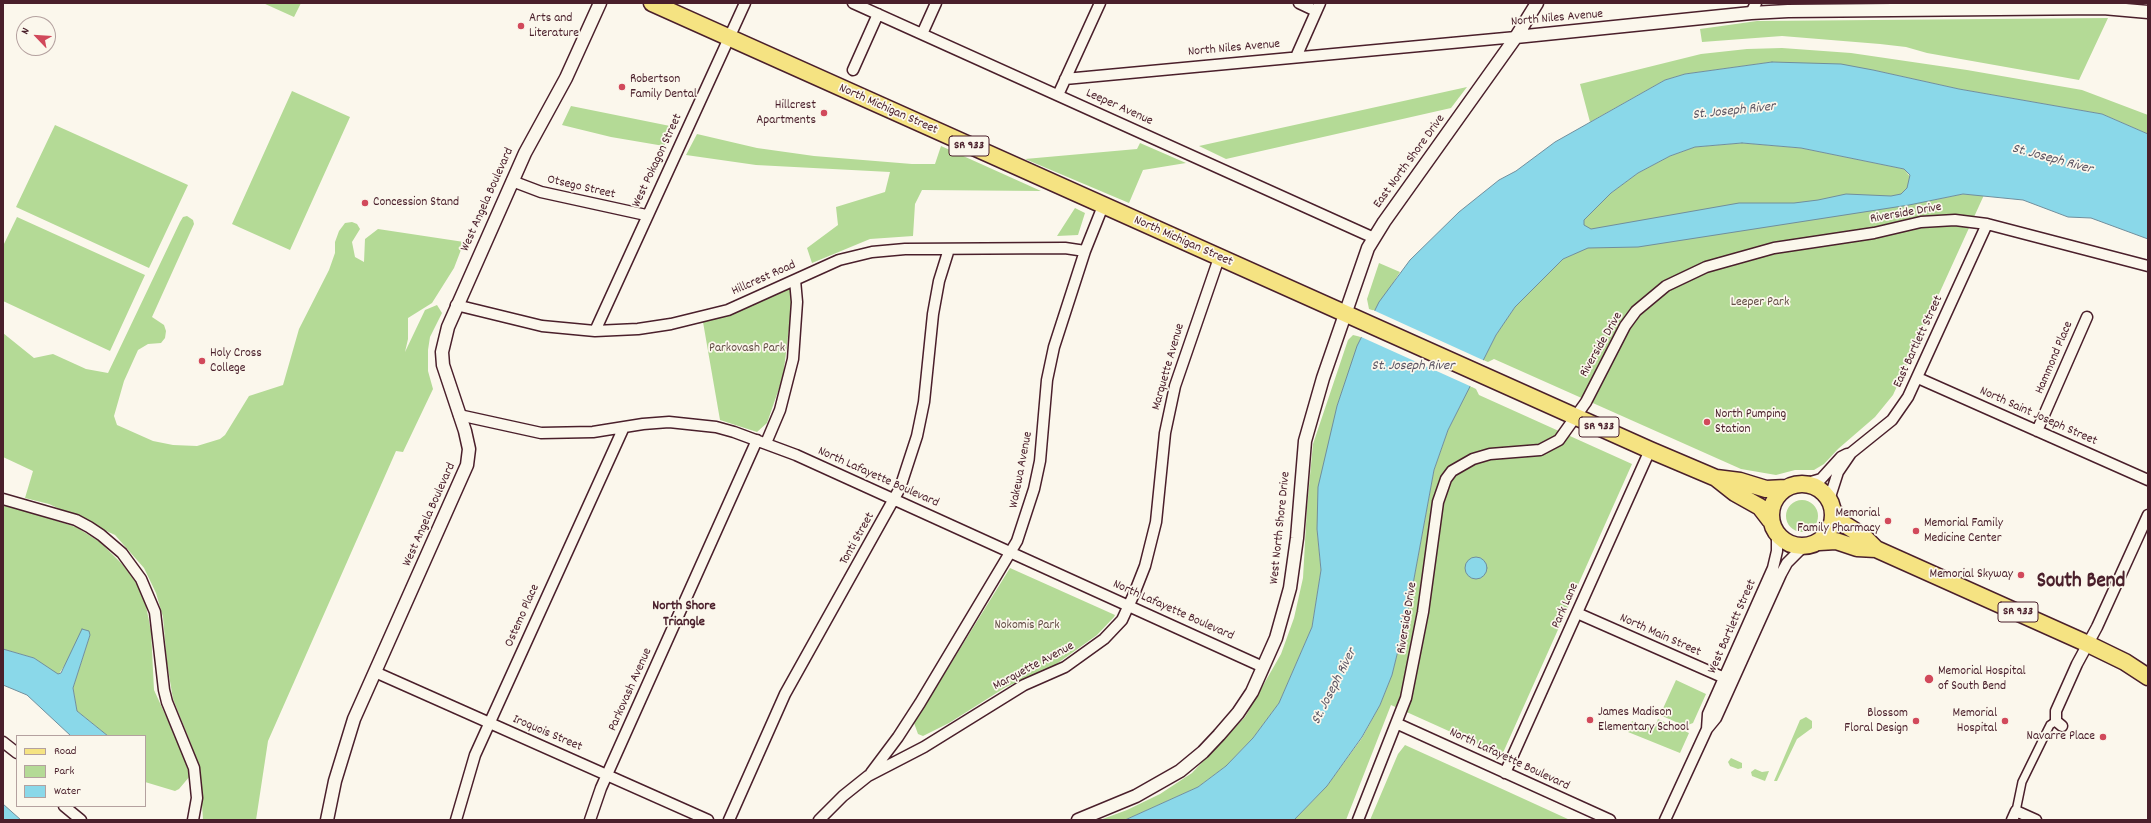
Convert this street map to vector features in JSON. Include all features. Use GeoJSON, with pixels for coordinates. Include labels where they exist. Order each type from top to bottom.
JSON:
{"type":"FeatureCollection","features":[{"type":"Feature","properties":{"kind":"main road","name":"North Michigan Street"},"geometry":{"type":"LineString","coordinates":[[652,3],[1344,314],[1716,478],[1735,493],[1760,507],[1773,527]]}},
{"type":"Feature","properties":{"kind":"main road","name":"North Michigan Street"},"geometry":{"type":"LineString","coordinates":[[1716,478],[1740,481],[1766,489],[1786,488]]}},
{"type":"Feature","properties":{"kind":"main road","name":"SR 933"},"geometry":{"type":"LineString","coordinates":[[1786,488],[1804,484],[1819,490],[1844,524],[1863,536],[1876,549],[2088,644],[2125,662],[2148,677]]}},
{"type":"Feature","properties":{"kind":"main road"},"geometry":{"type":"LineString","coordinates":[[1773,527],[1773,503],[1786,488]]}},
{"type":"Feature","properties":{"kind":"main road"},"geometry":{"type":"LineString","coordinates":[[1819,542],[1830,528],[1831,505]]}},
{"type":"Feature","properties":{"kind":"main road","name":"SR 933"},"geometry":{"type":"LineString","coordinates":[[1773,527],[1784,541],[1793,546],[1803,547],[1819,542],[1836,541],[1857,548],[1876,549]]}},
{"type":"Feature","properties":{"kind":"main road","name":"SR 933"},"geometry":{"type":"LineString","coordinates":[[2125,662],[2148,667]]}},
{"type":"Feature","properties":{"kind":"street","name":"West Angela Boulevard"},"geometry":{"type":"LineString","coordinates":[[327,820],[344,748],[354,719],[465,472],[469,449],[445,374],[442,352],[444,339],[456,305],[525,153],[566,78],[600,3]]}},
{"type":"Feature","properties":{"kind":"street","name":"West Pokagon Street"},"geometry":{"type":"LineString","coordinates":[[595,331],[646,215],[745,3]]}},
{"type":"Feature","properties":{"kind":"street","name":"Leeper Avenue"},"geometry":{"type":"LineString","coordinates":[[853,3],[1374,238]]}},
{"type":"Feature","properties":{"kind":"street"},"geometry":{"type":"LineString","coordinates":[[922,34],[936,3]]}},
{"type":"Feature","properties":{"kind":"street"},"geometry":{"type":"LineString","coordinates":[[1058,95],[1100,3]]}},
{"type":"Feature","properties":{"kind":"street"},"geometry":{"type":"LineString","coordinates":[[1296,57],[1318,7],[1299,3]]}},
{"type":"Feature","properties":{"kind":"street","name":"East North Shore Drive"},"geometry":{"type":"LineString","coordinates":[[1344,314],[1368,248],[1374,238],[1516,37],[1537,3]]}},
{"type":"Feature","properties":{"kind":"street","name":"North Niles Avenue"},"geometry":{"type":"LineString","coordinates":[[1065,79],[1516,37],[1754,8],[2103,8],[2148,12]]}},
{"type":"Feature","properties":{"kind":"street"},"geometry":{"type":"LineString","coordinates":[[853,70],[878,14]]}},
{"type":"Feature","properties":{"kind":"street","name":"Otsego Street"},"geometry":{"type":"LineString","coordinates":[[512,181],[542,192],[646,215]]}},
{"type":"Feature","properties":{"kind":"street","name":"Wakewa Avenue"},"geometry":{"type":"LineString","coordinates":[[868,776],[898,737],[920,703],[1011,552],[1025,518],[1038,468],[1047,380],[1054,347],[1085,251],[1103,206]]}},
{"type":"Feature","properties":{"kind":"street","name":"Riverside Drive"},"geometry":{"type":"LineString","coordinates":[[1358,820],[1398,724],[1414,664],[1438,502],[1441,488],[1446,479],[1452,471],[1473,459],[1490,454],[1531,452],[1550,446],[1558,440],[1586,402],[1621,333],[1636,311],[1666,286],[1689,275],[1728,260],[1774,248],[1874,233],[1920,222],[1956,220],[1987,224],[2148,266]]}},
{"type":"Feature","properties":{"kind":"street","name":"East Bartlett Street"},"geometry":{"type":"LineString","coordinates":[[1831,505],[1838,472],[1851,453],[1892,420],[1906,401],[1918,378],[1987,224]]}},
{"type":"Feature","properties":{"kind":"street","name":"Hillcrest Road"},"geometry":{"type":"LineString","coordinates":[[456,305],[542,326],[595,331],[638,329],[703,317],[762,296],[839,260],[872,252],[905,249],[1065,248],[1085,251]]}},
{"type":"Feature","properties":{"kind":"street","name":"Tonti Street"},"geometry":{"type":"LineString","coordinates":[[729,820],[785,694],[894,500],[907,469],[917,436],[924,402],[933,314],[939,281],[949,249]]}},
{"type":"Feature","properties":{"kind":"street","name":"Marquette Avenue"},"geometry":{"type":"LineString","coordinates":[[819,820],[843,796],[868,776],[924,747],[1013,692],[1065,667],[1086,654],[1104,639],[1122,620],[1130,606],[1145,566],[1156,522],[1165,433],[1175,386],[1219,258]]}},
{"type":"Feature","properties":{"kind":"street","name":"Parkovash Avenue"},"geometry":{"type":"LineString","coordinates":[[590,820],[607,775],[761,441],[780,410],[793,359],[797,302],[795,280]]}},
{"type":"Feature","properties":{"kind":"street","name":"West North Shore Drive"},"geometry":{"type":"LineString","coordinates":[[1078,820],[1160,783],[1180,771],[1203,752],[1238,713],[1252,692],[1276,638],[1285,609],[1294,564],[1305,441],[1319,391],[1344,314]]}},
{"type":"Feature","properties":{"kind":"street","name":"Hammond Place"},"geometry":{"type":"LineString","coordinates":[[2037,431],[2087,317]]}},
{"type":"Feature","properties":{"kind":"street","name":"North Saint Joseph Street"},"geometry":{"type":"LineString","coordinates":[[1918,378],[2148,480]]}},
{"type":"Feature","properties":{"kind":"street","name":"North Lafayette Boulevard"},"geometry":{"type":"LineString","coordinates":[[459,415],[541,433],[593,432],[669,422],[716,427],[761,441],[1011,552],[1263,667]]}},
{"type":"Feature","properties":{"kind":"street","name":"Ostemo Place"},"geometry":{"type":"LineString","coordinates":[[456,820],[468,776],[489,723],[624,427]]}},
{"type":"Feature","properties":{"kind":"street","name":"Park Lane"},"geometry":{"type":"LineString","coordinates":[[1506,773],[1650,450]]}},
{"type":"Feature","properties":{"kind":"street","name":"East Bartlett Street"},"geometry":{"type":"LineString","coordinates":[[1804,484],[1821,478],[1841,457],[1851,453]]}},
{"type":"Feature","properties":{"kind":"street"},"geometry":{"type":"LineString","coordinates":[[3,498],[76,520],[89,527],[116,548],[141,579],[155,612],[164,690],[167,702],[194,768],[197,798],[193,820]]}},
{"type":"Feature","properties":{"kind":"street"},"geometry":{"type":"LineString","coordinates":[[2036,820],[2014,816],[2022,782],[2050,725],[2059,724],[2056,711],[2076,664],[2088,644],[2148,515]]}},
{"type":"Feature","properties":{"kind":"street","name":"West Bartlett Street"},"geometry":{"type":"LineString","coordinates":[[1665,820],[1707,729],[1716,718],[1728,680],[1773,568],[1777,551],[1773,527]]}},
{"type":"Feature","properties":{"kind":"street","name":"West Bartlett Street"},"geometry":{"type":"LineString","coordinates":[[1728,680],[1787,562],[1803,547]]}},
{"type":"Feature","properties":{"kind":"street","name":"North Main Street"},"geometry":{"type":"LineString","coordinates":[[1577,613],[1728,680]]}},
{"type":"Feature","properties":{"kind":"street","name":"Iroquois Street"},"geometry":{"type":"LineString","coordinates":[[375,672],[708,820]]}},
{"type":"Feature","properties":{"kind":"street","name":"North Lafayette Boulevard"},"geometry":{"type":"LineString","coordinates":[[1398,724],[1610,820]]}},
{"type":"Feature","properties":{"kind":"street"},"geometry":{"type":"LineString","coordinates":[[3,742],[16,752]]}},
{"type":"Feature","properties":{"kind":"street"},"geometry":{"type":"LineString","coordinates":[[65,807],[81,820]]}},
{"type":"Feature","properties":{"kind":"green space"},"geometry":{"type":"Polygon","coordinates":[[[263,3],[301,3],[294,17],[263,3]]]}},
{"type":"Feature","properties":{"kind":"green space"},"geometry":{"type":"Polygon","coordinates":[[[2108,18],[2079,80],[1927,53],[1906,47],[1880,44],[1782,36],[1702,42],[1700,29],[1757,21],[2108,18]]]}},
{"type":"Feature","properties":{"kind":"green space"},"geometry":{"type":"Polygon","coordinates":[[[1782,48],[1851,53],[1967,70],[2082,90],[2148,115],[2148,134],[2102,114],[1959,89],[1873,70],[1772,62],[1685,74],[1665,80],[1590,122],[1580,84],[1701,54],[1747,49],[1782,48]]]}},
{"type":"Feature","properties":{"kind":"green space"},"geometry":{"type":"Polygon","coordinates":[[[1467,87],[1451,108],[1226,159],[1199,146],[1467,87]]]}},
{"type":"Feature","properties":{"kind":"green space"},"geometry":{"type":"Polygon","coordinates":[[[292,91],[350,117],[290,250],[232,224],[292,91]]]}},
{"type":"Feature","properties":{"kind":"green space"},"geometry":{"type":"Polygon","coordinates":[[[571,106],[675,127],[664,146],[611,137],[562,125],[571,106]]]}},
{"type":"Feature","properties":{"kind":"green space"},"geometry":{"type":"Polygon","coordinates":[[[55,125],[188,185],[149,268],[16,207],[55,125]]]}},
{"type":"Feature","properties":{"kind":"green space"},"geometry":{"type":"Polygon","coordinates":[[[697,134],[757,148],[814,156],[912,164],[935,164],[941,146],[1041,191],[922,190],[915,204],[913,236],[870,239],[812,263],[807,248],[838,225],[836,207],[885,192],[890,172],[756,165],[686,155],[697,134]]]}},
{"type":"Feature","properties":{"kind":"green space"},"geometry":{"type":"Polygon","coordinates":[[[1140,143],[1186,163],[1143,170],[1129,203],[1025,159],[1137,149],[1140,143]]]}},
{"type":"Feature","properties":{"kind":"green space","name":"Leeper Park"},"geometry":{"type":"Polygon","coordinates":[[[1742,143],[1801,148],[1904,169],[1929,201],[1963,194],[1984,195],[1893,395],[1875,417],[1838,449],[1824,464],[1814,470],[1795,470],[1776,475],[1741,469],[1494,359],[1488,362],[1483,360],[1496,335],[1515,307],[1563,259],[1574,254],[1584,220],[1611,193],[1638,173],[1670,156],[1695,147],[1742,143]]]}},
{"type":"Feature","properties":{"kind":"green space"},"geometry":{"type":"Polygon","coordinates":[[[1075,208],[1085,213],[1078,235],[1057,236],[1075,208]]]}},
{"type":"Feature","properties":{"kind":"green space"},"geometry":{"type":"Polygon","coordinates":[[[187,216],[193,220],[194,224],[152,317],[164,325],[166,331],[165,338],[161,343],[148,344],[138,350],[124,381],[114,416],[117,425],[153,441],[173,445],[197,446],[220,439],[225,435],[249,396],[283,385],[299,329],[329,270],[335,253],[335,242],[339,231],[345,223],[352,222],[357,224],[360,229],[352,242],[355,257],[364,262],[365,239],[378,229],[464,242],[454,268],[432,303],[408,318],[408,339],[405,352],[425,310],[437,305],[442,313],[430,337],[428,350],[428,371],[433,389],[403,452],[396,451],[268,741],[256,820],[203,820],[200,772],[191,744],[173,699],[167,663],[163,617],[156,593],[144,568],[115,535],[49,504],[25,498],[33,471],[3,457],[3,333],[34,358],[53,354],[86,369],[108,373],[180,222],[183,217],[187,216]]]}},
{"type":"Feature","properties":{"kind":"green space"},"geometry":{"type":"Polygon","coordinates":[[[17,217],[145,275],[110,351],[3,301],[3,246],[17,217]]]}},
{"type":"Feature","properties":{"kind":"green space"},"geometry":{"type":"Polygon","coordinates":[[[1379,263],[1400,272],[1375,311],[1369,309],[1367,299],[1379,263]]]}},
{"type":"Feature","properties":{"kind":"green space","name":"Parkovash Park"},"geometry":{"type":"Polygon","coordinates":[[[791,286],[791,312],[783,377],[767,423],[757,432],[720,420],[703,322],[738,311],[791,286]]]}},
{"type":"Feature","properties":{"kind":"green space"},"geometry":{"type":"Polygon","coordinates":[[[1353,335],[1361,337],[1337,406],[1317,529],[1321,570],[1312,627],[1279,703],[1253,738],[1226,766],[1198,787],[1125,820],[1100,820],[1127,810],[1160,794],[1192,773],[1245,717],[1281,654],[1294,618],[1303,578],[1307,507],[1313,444],[1348,340],[1353,335]]]}},
{"type":"Feature","properties":{"kind":"green space"},"geometry":{"type":"Polygon","coordinates":[[[1470,386],[1476,389],[1479,395],[1632,464],[1502,755],[1391,705],[1346,820],[1294,820],[1327,786],[1362,738],[1380,705],[1392,675],[1409,606],[1434,470],[1448,430],[1470,386]]]}},
{"type":"Feature","properties":{"kind":"green space"},"geometry":{"type":"Polygon","coordinates":[[[1799,500],[1805,500],[1815,507],[1818,516],[1817,522],[1811,529],[1805,532],[1799,532],[1789,525],[1786,519],[1786,513],[1793,503],[1799,500]]]}},
{"type":"Feature","properties":{"kind":"green space"},"geometry":{"type":"Polygon","coordinates":[[[3,504],[76,527],[100,542],[123,565],[137,584],[146,606],[151,631],[154,690],[180,747],[190,776],[179,789],[175,791],[146,782],[146,735],[107,735],[77,711],[73,688],[90,635],[89,631],[58,675],[34,658],[3,649],[3,504]]]}},
{"type":"Feature","properties":{"kind":"green space","name":"Nokomis Park"},"geometry":{"type":"Polygon","coordinates":[[[1010,568],[1115,615],[1097,635],[1055,665],[1006,687],[949,723],[923,736],[918,734],[914,723],[1010,568]]]}},
{"type":"Feature","properties":{"kind":"green space"},"geometry":{"type":"Polygon","coordinates":[[[1676,680],[1706,694],[1693,723],[1685,726],[1660,715],[1676,680]]]}},
{"type":"Feature","properties":{"kind":"green space"},"geometry":{"type":"Polygon","coordinates":[[[1806,717],[1812,721],[1812,728],[1797,739],[1777,781],[1774,781],[1800,720],[1806,717]]]}},
{"type":"Feature","properties":{"kind":"green space"},"geometry":{"type":"Polygon","coordinates":[[[1658,719],[1689,733],[1680,753],[1628,732],[1632,721],[1642,726],[1648,723],[1655,727],[1658,719]]]}},
{"type":"Feature","properties":{"kind":"green space"},"geometry":{"type":"Polygon","coordinates":[[[1405,745],[1570,820],[1370,820],[1398,754],[1405,745]]]}},
{"type":"Feature","properties":{"kind":"green space"},"geometry":{"type":"Polygon","coordinates":[[[1731,758],[1742,763],[1742,768],[1738,769],[1730,766],[1728,762],[1731,758]]]}},
{"type":"Feature","properties":{"kind":"green space"},"geometry":{"type":"Polygon","coordinates":[[[1755,769],[1762,772],[1769,771],[1765,781],[1752,776],[1751,772],[1755,769]]]}},
{"type":"Feature","properties":{"kind":"water","name":"St. Joseph River"},"geometry":{"type":"Polygon","coordinates":[[[1772,62],[1841,64],[1959,89],[2102,114],[2148,134],[2148,239],[2091,218],[2068,217],[2023,200],[1963,194],[1909,205],[1638,247],[1588,248],[1563,259],[1515,307],[1496,335],[1448,430],[1434,470],[1409,606],[1392,675],[1380,705],[1362,737],[1327,786],[1294,820],[1125,820],[1198,787],[1226,766],[1253,738],[1279,703],[1312,627],[1321,570],[1317,529],[1318,487],[1337,406],[1357,346],[1379,302],[1410,260],[1459,212],[1499,180],[1516,171],[1555,142],[1665,80],[1685,74],[1772,62]],[[1742,143],[1695,147],[1670,156],[1638,173],[1611,193],[1584,220],[1584,225],[1591,229],[1739,203],[1794,203],[1846,194],[1891,196],[1901,194],[1907,188],[1910,175],[1904,169],[1801,148],[1742,143]]]}},
{"type":"Feature","properties":{"kind":"water"},"geometry":{"type":"Polygon","coordinates":[[[1476,557],[1480,558],[1486,564],[1486,572],[1480,578],[1476,579],[1472,578],[1466,572],[1465,568],[1466,564],[1472,558],[1476,557]]]}},
{"type":"Feature","properties":{"kind":"water"},"geometry":{"type":"Polygon","coordinates":[[[82,629],[89,631],[90,635],[73,688],[77,711],[107,735],[70,735],[27,695],[3,685],[3,649],[34,658],[58,674],[61,673],[82,629]]]}},
{"type":"Feature","properties":{"kind":"water"},"geometry":{"type":"Polygon","coordinates":[[[3,804],[21,820],[3,820],[3,804]]]}},
{"type":"Feature","properties":{"kind":"pier"},"geometry":{"type":"Polygon","coordinates":[[[1373,310],[1485,361],[1472,387],[1359,336],[1373,310]]]}},
{"type":"Feature","properties":{"kind":"place","name":"Arts and Literature"},"geometry":{"type":"Point","coordinates":[521,26]}},
{"type":"Feature","properties":{"kind":"place","name":"Robertson Family Dental"},"geometry":{"type":"Point","coordinates":[622,87]}},
{"type":"Feature","properties":{"kind":"place","name":"Hillcrest Apartments"},"geometry":{"type":"Point","coordinates":[824,113]}},
{"type":"Feature","properties":{"kind":"place","name":"Concession Stand"},"geometry":{"type":"Point","coordinates":[365,203]}},
{"type":"Feature","properties":{"kind":"place","name":"Holy Cross College"},"geometry":{"type":"Point","coordinates":[202,361]}},
{"type":"Feature","properties":{"kind":"place","name":"North Pumping Station"},"geometry":{"type":"Point","coordinates":[1707,422]}},
{"type":"Feature","properties":{"kind":"place","name":"Memorial Family Pharmacy"},"geometry":{"type":"Point","coordinates":[1888,521]}},
{"type":"Feature","properties":{"kind":"place","name":"Memorial Family Medicine Center"},"geometry":{"type":"Point","coordinates":[1916,531]}},
{"type":"Feature","properties":{"kind":"place","name":"Memorial Skyway"},"geometry":{"type":"Point","coordinates":[2021,575]}},
{"type":"Feature","properties":{"kind":"place","name":"Memorial Hospital of South Bend"},"geometry":{"type":"Point","coordinates":[1929,679]}},
{"type":"Feature","properties":{"kind":"place","name":"James Madison Elementary School"},"geometry":{"type":"Point","coordinates":[1590,720]}},
{"type":"Feature","properties":{"kind":"place","name":"Blossom Floral Design"},"geometry":{"type":"Point","coordinates":[1916,721]}},
{"type":"Feature","properties":{"kind":"place","name":"Memorial Hospital"},"geometry":{"type":"Point","coordinates":[2005,721]}},
{"type":"Feature","properties":{"kind":"place","name":"Navarre Place"},"geometry":{"type":"Point","coordinates":[2103,737]}},
{"type":"Feature","properties":{"kind":"district","name":"South Bend"},"geometry":{"type":"Point","coordinates":[2081,583]}},
{"type":"Feature","properties":{"kind":"district","name":"North Shore Triangle"},"geometry":{"type":"Point","coordinates":[684,616]}}]}
